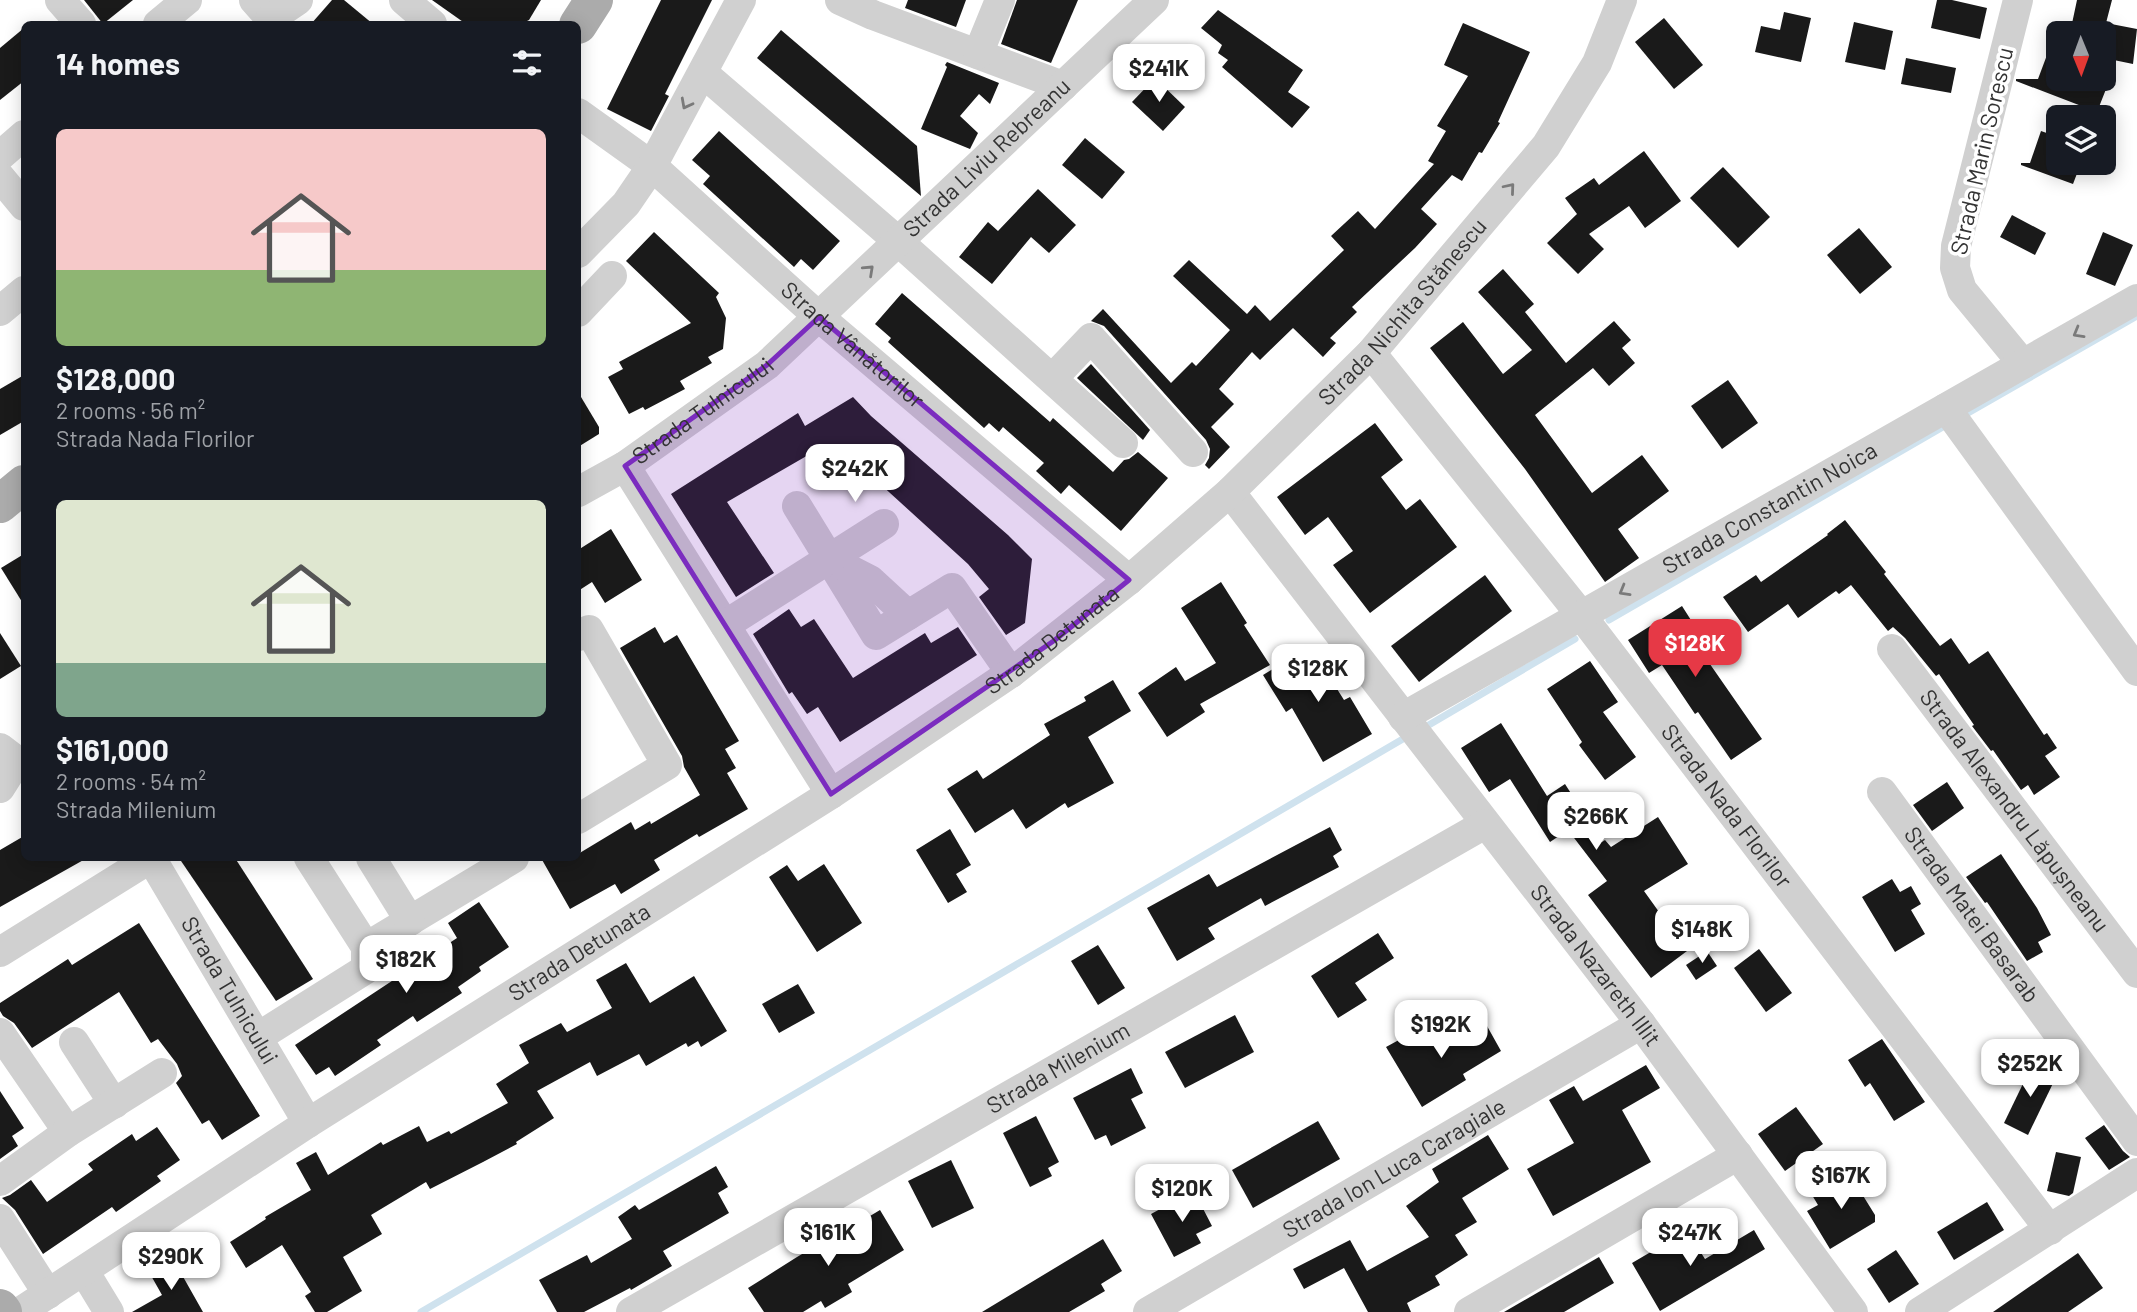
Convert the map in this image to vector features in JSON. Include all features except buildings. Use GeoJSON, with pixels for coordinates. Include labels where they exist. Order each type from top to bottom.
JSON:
{"type":"FeatureCollection","features":[{"type":"Feature","properties":{"kind":"main road"},"geometry":{"type":"LineString","coordinates":[[581,21],[594,0]]}},
{"type":"Feature","properties":{"kind":"main road"},"geometry":{"type":"LineString","coordinates":[[0,473],[21,462]]}},
{"type":"Feature","properties":{"kind":"main road"},"geometry":{"type":"LineString","coordinates":[[0,503],[21,486]]}},
{"type":"Feature","properties":{"kind":"street"},"geometry":{"type":"LineString","coordinates":[[60,0],[78,21]]}},
{"type":"Feature","properties":{"kind":"street"},"geometry":{"type":"LineString","coordinates":[[162,21],[187,0]]}},
{"type":"Feature","properties":{"kind":"street"},"geometry":{"type":"LineString","coordinates":[[266,15],[298,0]]}},
{"type":"Feature","properties":{"kind":"street"},"geometry":{"type":"LineString","coordinates":[[404,0],[428,21]]}},
{"type":"Feature","properties":{"kind":"street"},"geometry":{"type":"LineString","coordinates":[[581,250],[626,204],[652,166],[741,0]]}},
{"type":"Feature","properties":{"kind":"street"},"geometry":{"type":"LineString","coordinates":[[840,0],[876,8],[978,54],[1063,86]]}},
{"type":"Feature","properties":{"kind":"street"},"geometry":{"type":"LineString","coordinates":[[978,54],[1000,0]]}},
{"type":"Feature","properties":{"kind":"street","name":"Strada Nichita Stănescu"},"geometry":{"type":"LineString","coordinates":[[1129,579],[1230,492],[1371,353],[1546,146],[1597,63],[1622,0]]}},
{"type":"Feature","properties":{"kind":"street","name":"Strada Marin Sorescu"},"geometry":{"type":"LineString","coordinates":[[2018,0],[1956,246],[1955,268],[1962,290],[2023,364]]}},
{"type":"Feature","properties":{"kind":"street","name":"Strada Liviu Rebreanu"},"geometry":{"type":"LineString","coordinates":[[819,317],[1063,86],[1146,2]]}},
{"type":"Feature","properties":{"kind":"street"},"geometry":{"type":"LineString","coordinates":[[703,73],[899,242],[1123,443]]}},
{"type":"Feature","properties":{"kind":"street","name":"Strada Vânătorilor"},"geometry":{"type":"LineString","coordinates":[[581,115],[652,166],[819,317],[1129,579]]}},
{"type":"Feature","properties":{"kind":"street"},"geometry":{"type":"LineString","coordinates":[[0,156],[21,138]]}},
{"type":"Feature","properties":{"kind":"street"},"geometry":{"type":"LineString","coordinates":[[0,177],[21,202]]}},
{"type":"Feature","properties":{"kind":"street"},"geometry":{"type":"LineString","coordinates":[[581,309],[612,276]]}},
{"type":"Feature","properties":{"kind":"street"},"geometry":{"type":"LineString","coordinates":[[0,311],[21,294]]}},
{"type":"Feature","properties":{"kind":"street","name":"Strada Constantin Noica"},"geometry":{"type":"LineString","coordinates":[[1404,718],[2137,299]]}},
{"type":"Feature","properties":{"kind":"street","name":"Strada Tulnicului"},"geometry":{"type":"LineString","coordinates":[[581,490],[625,466],[767,365],[819,317]]}},
{"type":"Feature","properties":{"kind":"street"},"geometry":{"type":"LineString","coordinates":[[1052,379],[1091,338],[1193,452]]}},
{"type":"Feature","properties":{"kind":"street","name":"Strada Nada Florilor"},"geometry":{"type":"LineString","coordinates":[[1371,353],[1581,615],[2050,1230]]}},
{"type":"Feature","properties":{"kind":"street"},"geometry":{"type":"LineString","coordinates":[[1947,408],[2137,671]]}},
{"type":"Feature","properties":{"kind":"street"},"geometry":{"type":"LineString","coordinates":[[625,466],[831,794]]}},
{"type":"Feature","properties":{"kind":"street","name":"Strada Nazareth Illit"},"geometry":{"type":"LineString","coordinates":[[1230,492],[1641,1024],[1738,1155],[1846,1310]]}},
{"type":"Feature","properties":{"kind":"street"},"geometry":{"type":"LineString","coordinates":[[797,506],[876,635],[952,588],[1011,673]]}},
{"type":"Feature","properties":{"kind":"street"},"geometry":{"type":"LineString","coordinates":[[725,625],[884,524]]}},
{"type":"Feature","properties":{"kind":"street","name":"Strada Detunata"},"geometry":{"type":"LineString","coordinates":[[20,1312],[308,1123],[831,794],[1011,673],[1129,579]]}},
{"type":"Feature","properties":{"kind":"street"},"geometry":{"type":"LineString","coordinates":[[581,634],[589,630],[667,765],[581,817]]}},
{"type":"Feature","properties":{"kind":"street","name":"Strada Alexandru Lăpușneanu"},"geometry":{"type":"LineString","coordinates":[[1892,649],[2137,974]]}},
{"type":"Feature","properties":{"kind":"street"},"geometry":{"type":"LineString","coordinates":[[0,748],[17,761],[0,788]]}},
{"type":"Feature","properties":{"kind":"street","name":"Strada Matei Basarab"},"geometry":{"type":"LineString","coordinates":[[1882,792],[2137,1141]]}},
{"type":"Feature","properties":{"kind":"street","name":"Strada Milenium"},"geometry":{"type":"LineString","coordinates":[[631,1312],[1485,824]]}},
{"type":"Feature","properties":{"kind":"street"},"geometry":{"type":"LineString","coordinates":[[4,942],[146,861]]}},
{"type":"Feature","properties":{"kind":"street","name":"Strada Tulnicului"},"geometry":{"type":"LineString","coordinates":[[153,861],[308,1123]]}},
{"type":"Feature","properties":{"kind":"street"},"geometry":{"type":"LineString","coordinates":[[258,1037],[366,969],[366,947],[311,861]]}},
{"type":"Feature","properties":{"kind":"street"},"geometry":{"type":"LineString","coordinates":[[373,861],[410,921]]}},
{"type":"Feature","properties":{"kind":"street"},"geometry":{"type":"LineString","coordinates":[[366,947],[509,861]]}},
{"type":"Feature","properties":{"kind":"street","name":"Strada Ion Luca Caragiale"},"geometry":{"type":"LineString","coordinates":[[1147,1312],[1641,1024]]}},
{"type":"Feature","properties":{"kind":"street"},"geometry":{"type":"LineString","coordinates":[[0,1032],[68,1132]]}},
{"type":"Feature","properties":{"kind":"street"},"geometry":{"type":"LineString","coordinates":[[74,1042],[114,1104]]}},
{"type":"Feature","properties":{"kind":"street"},"geometry":{"type":"LineString","coordinates":[[0,1181],[68,1132],[162,1073]]}},
{"type":"Feature","properties":{"kind":"street"},"geometry":{"type":"LineString","coordinates":[[1469,1312],[1738,1155]]}},
{"type":"Feature","properties":{"kind":"street"},"geometry":{"type":"LineString","coordinates":[[1920,1312],[2137,1173]]}},
{"type":"Feature","properties":{"kind":"street"},"geometry":{"type":"LineString","coordinates":[[0,1219],[48,1294]]}},
{"type":"Feature","properties":{"kind":"street"},"geometry":{"type":"LineString","coordinates":[[83,1270],[109,1312]]}},
{"type":"Feature","properties":{"kind":"highlighted area"},"geometry":{"type":"Polygon","coordinates":[[[819,317],[1129,580],[1055,640],[831,794],[625,466],[767,365],[819,317]]]}},
{"type":"Feature","properties":{"kind":"waterway"},"geometry":{"type":"LineString","coordinates":[[1961,417],[2137,316]]}},
{"type":"Feature","properties":{"kind":"waterway"},"geometry":{"type":"LineString","coordinates":[[1609,620],[1948,424]]}},
{"type":"Feature","properties":{"kind":"waterway"},"geometry":{"type":"LineString","coordinates":[[1422,729],[1575,639]]}},
{"type":"Feature","properties":{"kind":"waterway"},"geometry":{"type":"LineString","coordinates":[[421,1312],[1408,736]]}}]}
